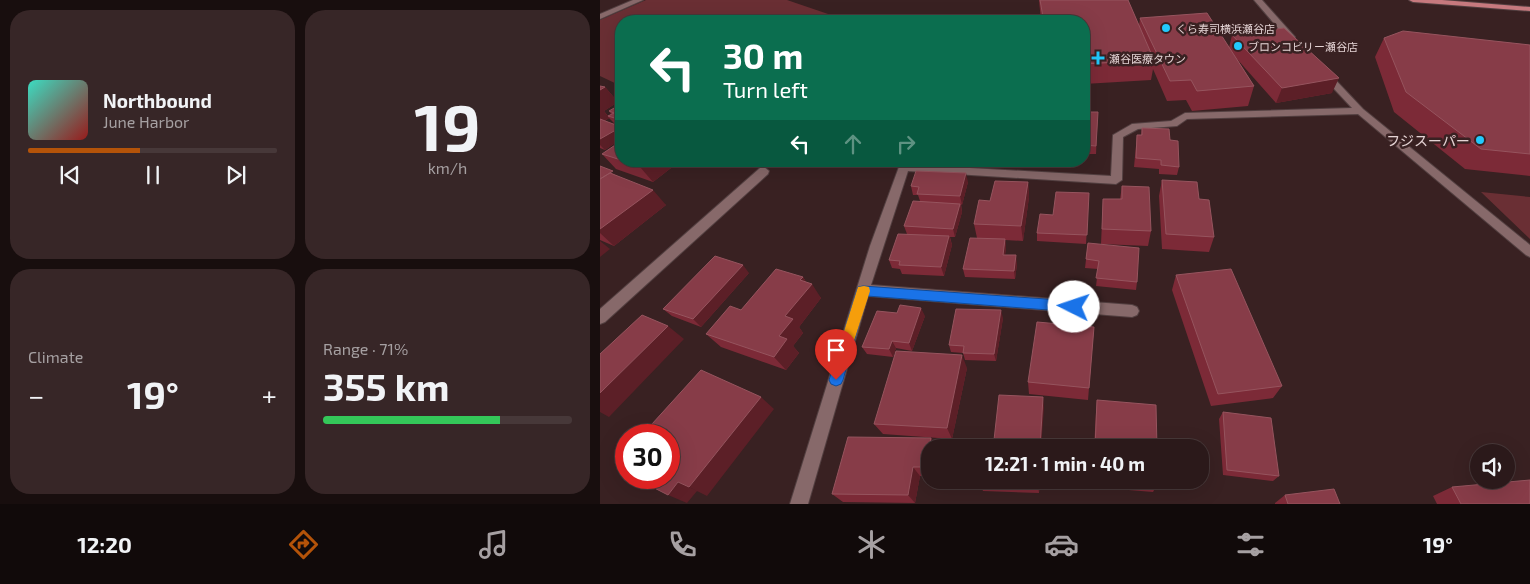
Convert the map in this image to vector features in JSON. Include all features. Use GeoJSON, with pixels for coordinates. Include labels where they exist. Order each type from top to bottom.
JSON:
{"type":"FeatureCollection","features":[{"type":"Feature","properties":{"kind":"main road"},"geometry":{"type":"LineString","coordinates":[[1412,0],[1530,9]]}},
{"type":"Feature","properties":{"kind":"street"},"geometry":{"type":"LineString","coordinates":[[600,17],[639,0]]}},
{"type":"Feature","properties":{"kind":"street"},"geometry":{"type":"LineString","coordinates":[[1258,0],[1299,48]]}},
{"type":"Feature","properties":{"kind":"street"},"geometry":{"type":"LineString","coordinates":[[1320,69],[1360,111],[1530,252]]}},
{"type":"Feature","properties":{"kind":"street"},"geometry":{"type":"LineString","coordinates":[[798,504],[863,290],[904,167],[1116,180],[1118,135],[1136,126],[1173,124],[1185,116],[1360,111]]}},
{"type":"Feature","properties":{"kind":"street"},"geometry":{"type":"LineString","coordinates":[[600,318],[764,171]]}},
{"type":"Feature","properties":{"kind":"street"},"geometry":{"type":"LineString","coordinates":[[863,290],[1132,311]]}},
{"type":"Feature","properties":{"kind":"shaded area"},"geometry":{"type":"Polygon","coordinates":[[[646,0],[787,0],[831,15],[615,15],[615,83],[600,76],[600,20],[646,0]]]}},
{"type":"Feature","properties":{"kind":"shaded area"},"geometry":{"type":"Polygon","coordinates":[[[1481,192],[1530,197],[1530,239],[1481,192]]]}},
{"type":"Feature","properties":{"kind":"building"},"geometry":{"type":"Polygon","coordinates":[[[1040,0],[1128,0],[1154,60],[1090,64],[1090,15],[1043,15],[1040,0]]]}},
{"type":"Feature","properties":{"kind":"building"},"geometry":{"type":"Polygon","coordinates":[[[1207,13],[1254,86],[1197,91],[1191,80],[1170,81],[1140,18],[1207,13]]]}},
{"type":"Feature","properties":{"kind":"building"},"geometry":{"type":"Polygon","coordinates":[[[1284,28],[1339,78],[1282,88],[1232,35],[1284,28]]]}},
{"type":"Feature","properties":{"kind":"building","name":"フジスーパー"},"geometry":{"type":"Polygon","coordinates":[[[1403,31],[1530,45],[1530,154],[1481,149],[1406,92],[1384,38],[1403,31]]]}},
{"type":"Feature","properties":{"kind":"building"},"geometry":{"type":"Polygon","coordinates":[[[615,108],[615,118],[608,116],[614,113],[609,111],[615,108]]]}},
{"type":"Feature","properties":{"kind":"building"},"geometry":{"type":"Polygon","coordinates":[[[1090,112],[1098,112],[1096,146],[1090,146],[1090,112]]]}},
{"type":"Feature","properties":{"kind":"building"},"geometry":{"type":"Polygon","coordinates":[[[600,119],[615,125],[615,130],[600,139],[600,119]]]}},
{"type":"Feature","properties":{"kind":"building"},"geometry":{"type":"Polygon","coordinates":[[[1142,128],[1169,129],[1170,140],[1178,141],[1179,167],[1161,165],[1161,160],[1136,158],[1137,135],[1142,135],[1142,128]]]}},
{"type":"Feature","properties":{"kind":"building"},"geometry":{"type":"Polygon","coordinates":[[[615,145],[615,158],[602,154],[615,145]]]}},
{"type":"Feature","properties":{"kind":"building"},"geometry":{"type":"Polygon","coordinates":[[[600,166],[613,171],[600,179],[600,166]]]}},
{"type":"Feature","properties":{"kind":"building"},"geometry":{"type":"Polygon","coordinates":[[[916,171],[966,173],[960,196],[917,194],[919,187],[911,186],[916,171]]]}},
{"type":"Feature","properties":{"kind":"building"},"geometry":{"type":"Polygon","coordinates":[[[610,173],[653,190],[600,229],[600,179],[610,173]]]}},
{"type":"Feature","properties":{"kind":"building"},"geometry":{"type":"Polygon","coordinates":[[[1162,180],[1197,182],[1199,199],[1209,200],[1214,237],[1166,234],[1162,180]]]}},
{"type":"Feature","properties":{"kind":"building"},"geometry":{"type":"Polygon","coordinates":[[[995,181],[1028,182],[1021,226],[974,224],[979,200],[990,201],[995,181]]]}},
{"type":"Feature","properties":{"kind":"building"},"geometry":{"type":"Polygon","coordinates":[[[1122,186],[1149,187],[1151,231],[1102,229],[1103,199],[1122,199],[1122,186]]]}},
{"type":"Feature","properties":{"kind":"building"},"geometry":{"type":"Polygon","coordinates":[[[1056,192],[1089,193],[1087,235],[1037,233],[1040,214],[1053,215],[1056,192]]]}},
{"type":"Feature","properties":{"kind":"building"},"geometry":{"type":"Polygon","coordinates":[[[913,201],[960,204],[953,229],[904,226],[913,201]]]}},
{"type":"Feature","properties":{"kind":"building"},"geometry":{"type":"Polygon","coordinates":[[[898,234],[949,236],[941,267],[899,265],[900,261],[889,260],[898,234]]]}},
{"type":"Feature","properties":{"kind":"building"},"geometry":{"type":"Polygon","coordinates":[[[970,238],[1005,239],[1003,255],[1016,255],[1014,271],[963,269],[970,238]]]}},
{"type":"Feature","properties":{"kind":"building"},"geometry":{"type":"Polygon","coordinates":[[[1088,243],[1139,248],[1137,282],[1096,278],[1099,261],[1086,259],[1088,243]]]}},
{"type":"Feature","properties":{"kind":"building"},"geometry":{"type":"Polygon","coordinates":[[[715,256],[743,265],[693,319],[663,309],[715,256]]]}},
{"type":"Feature","properties":{"kind":"building"},"geometry":{"type":"Polygon","coordinates":[[[776,269],[803,277],[800,280],[812,284],[785,316],[793,319],[779,336],[787,339],[774,357],[706,334],[730,306],[741,310],[776,269]]]}},
{"type":"Feature","properties":{"kind":"building"},"geometry":{"type":"Polygon","coordinates":[[[1231,269],[1282,386],[1218,394],[1176,275],[1231,269]]]}},
{"type":"Feature","properties":{"kind":"building"},"geometry":{"type":"Polygon","coordinates":[[[900,305],[921,308],[909,343],[892,341],[889,349],[862,347],[877,311],[897,313],[900,305]]]}},
{"type":"Feature","properties":{"kind":"building"},"geometry":{"type":"Polygon","coordinates":[[[956,309],[1001,310],[994,354],[963,353],[964,346],[949,345],[956,309]]]}},
{"type":"Feature","properties":{"kind":"building"},"geometry":{"type":"Polygon","coordinates":[[[642,315],[668,326],[600,393],[600,354],[642,315]]]}},
{"type":"Feature","properties":{"kind":"building"},"geometry":{"type":"Polygon","coordinates":[[[1037,322],[1094,327],[1089,388],[1028,382],[1037,322]]]}},
{"type":"Feature","properties":{"kind":"building"},"geometry":{"type":"Polygon","coordinates":[[[896,351],[962,355],[947,428],[874,424],[896,351]]]}},
{"type":"Feature","properties":{"kind":"building"},"geometry":{"type":"Polygon","coordinates":[[[701,370],[761,397],[689,487],[680,483],[680,424],[652,424],[701,370]]]}},
{"type":"Feature","properties":{"kind":"building"},"geometry":{"type":"Polygon","coordinates":[[[999,395],[1043,397],[1041,439],[994,439],[999,395]]]}},
{"type":"Feature","properties":{"kind":"building"},"geometry":{"type":"Polygon","coordinates":[[[1097,400],[1156,405],[1157,439],[1095,439],[1097,400]]]}},
{"type":"Feature","properties":{"kind":"building"},"geometry":{"type":"Polygon","coordinates":[[[1223,412],[1271,418],[1279,476],[1227,470],[1223,412]]]}},
{"type":"Feature","properties":{"kind":"building"},"geometry":{"type":"Polygon","coordinates":[[[848,437],[931,438],[921,439],[921,467],[913,467],[908,495],[832,494],[848,437]]]}},
{"type":"Feature","properties":{"kind":"building"},"geometry":{"type":"Polygon","coordinates":[[[1530,480],[1530,504],[1461,504],[1452,487],[1470,485],[1470,489],[1515,489],[1515,481],[1530,480]]]}},
{"type":"Feature","properties":{"kind":"building"},"geometry":{"type":"Polygon","coordinates":[[[656,489],[673,489],[668,495],[656,489]]]}},
{"type":"Feature","properties":{"kind":"building"},"geometry":{"type":"Polygon","coordinates":[[[1334,489],[1340,504],[1288,504],[1285,495],[1334,489]]]}},
{"type":"Feature","properties":{"kind":"slow traffic"},"geometry":{"type":"LineString","coordinates":[[846,347],[864,291]]}},
{"type":"Feature","properties":{"kind":"place","name":"くら寿司横浜瀬谷店"},"geometry":{"type":"Point","coordinates":[1166,28]}},
{"type":"Feature","properties":{"kind":"place","name":"ブロンコビリー瀬谷店"},"geometry":{"type":"Point","coordinates":[1238,46]}},
{"type":"Feature","properties":{"kind":"place","name":"瀬谷医療タウン"},"geometry":{"type":"Point","coordinates":[1098,58]}},
{"type":"Feature","properties":{"kind":"place","name":"フジスーパー"},"geometry":{"type":"Point","coordinates":[1480,140]}},
{"type":"Feature","properties":{"kind":"route"},"geometry":{"type":"LineString","coordinates":[[836,380],[863,290],[1074,307]]}}]}
